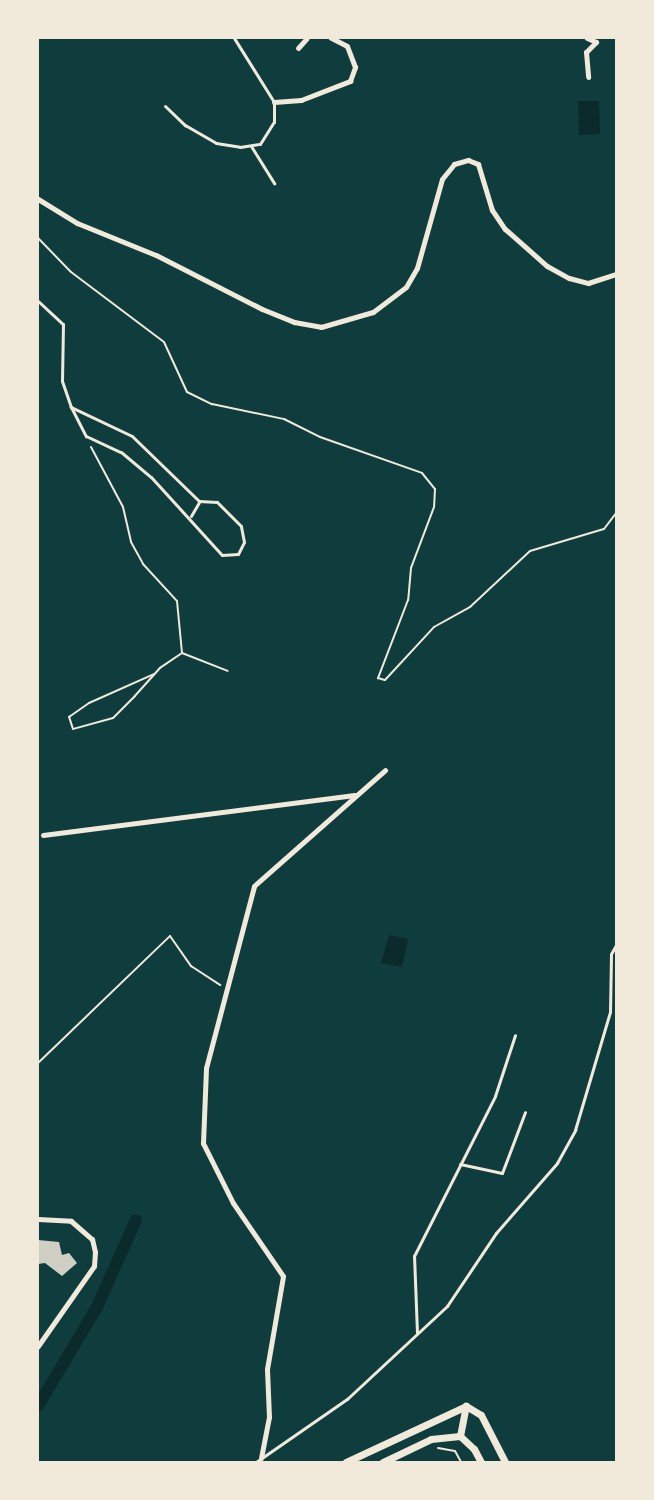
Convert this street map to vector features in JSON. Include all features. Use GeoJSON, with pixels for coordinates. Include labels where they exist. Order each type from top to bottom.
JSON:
{"type":"FeatureCollection","features":[{"type":"Feature","properties":{"kind":"street"},"geometry":{"type":"LineString","coordinates":[[298,48],[307,38]]}},
{"type":"Feature","properties":{"kind":"street"},"geometry":{"type":"LineString","coordinates":[[274,102],[301,100],[350,81],[355,67],[347,46],[331,38]]}},
{"type":"Feature","properties":{"kind":"street"},"geometry":{"type":"LineString","coordinates":[[587,38],[596,42],[586,52],[588,77]]}},
{"type":"Feature","properties":{"kind":"street"},"geometry":{"type":"LineString","coordinates":[[38,199],[77,223],[156,255],[262,309],[294,322],[321,327],[373,312],[406,287],[417,268],[442,179],[454,164],[468,160],[478,164],[492,210],[505,229],[547,266],[570,278],[588,283],[616,274]]}},
{"type":"Feature","properties":{"kind":"street"},"geometry":{"type":"LineString","coordinates":[[259,1460],[269,1417],[267,1369],[283,1276],[233,1203],[203,1143],[206,1068],[254,886],[385,770]]}},
{"type":"Feature","properties":{"kind":"street"},"geometry":{"type":"LineString","coordinates":[[43,835],[356,795]]}},
{"type":"Feature","properties":{"kind":"street"},"geometry":{"type":"LineString","coordinates":[[38,1219],[71,1221],[92,1239],[95,1252],[94,1266],[38,1346]]}},
{"type":"Feature","properties":{"kind":"street"},"geometry":{"type":"LineString","coordinates":[[460,1436],[466,1406]]}},
{"type":"Feature","properties":{"kind":"street"},"geometry":{"type":"LineString","coordinates":[[346,1462],[466,1406]]}},
{"type":"Feature","properties":{"kind":"street"},"geometry":{"type":"LineString","coordinates":[[466,1406],[481,1415],[505,1462]]}},
{"type":"Feature","properties":{"kind":"street"},"geometry":{"type":"LineString","coordinates":[[383,1462],[430,1439],[460,1436],[474,1449],[482,1462]]}},
{"type":"Feature","properties":{"kind":"lane"},"geometry":{"type":"LineString","coordinates":[[165,105],[185,125],[216,143],[250,146],[260,144],[274,122],[274,102],[234,38]]}},
{"type":"Feature","properties":{"kind":"lane"},"geometry":{"type":"LineString","coordinates":[[250,146],[274,183]]}},
{"type":"Feature","properties":{"kind":"lane"},"geometry":{"type":"LineString","coordinates":[[38,301],[63,324],[62,381],[70,407],[86,436],[121,452],[190,516],[222,555],[238,554],[244,542],[241,526],[217,502],[199,501],[132,436],[70,407]]}},
{"type":"Feature","properties":{"kind":"lane"},"geometry":{"type":"LineString","coordinates":[[190,516],[199,501]]}},
{"type":"Feature","properties":{"kind":"lane"},"geometry":{"type":"LineString","coordinates":[[259,1460],[347,1399],[447,1306],[496,1233],[557,1163],[575,1130],[610,1012],[611,954],[616,945]]}},
{"type":"Feature","properties":{"kind":"lane"},"geometry":{"type":"LineString","coordinates":[[417,1333],[414,1256],[495,1096],[515,1035]]}},
{"type":"Feature","properties":{"kind":"lane"},"geometry":{"type":"LineString","coordinates":[[460,1164],[502,1173],[525,1112]]}},
{"type":"Feature","properties":{"kind":"path"},"geometry":{"type":"LineString","coordinates":[[38,238],[71,272],[164,342],[187,392],[212,404],[284,419],[320,437],[422,473],[435,489],[434,507],[413,559],[408,600],[378,678],[385,680],[434,627],[470,607],[530,551],[604,529],[616,513]]}},
{"type":"Feature","properties":{"kind":"path"},"geometry":{"type":"LineString","coordinates":[[86,436],[123,507],[132,542],[143,564],[177,601],[182,653]]}},
{"type":"Feature","properties":{"kind":"path"},"geometry":{"type":"LineString","coordinates":[[182,653],[228,671]]}},
{"type":"Feature","properties":{"kind":"path"},"geometry":{"type":"LineString","coordinates":[[154,674],[89,703],[69,717],[73,729],[113,718],[154,674],[182,653]]}},
{"type":"Feature","properties":{"kind":"path"},"geometry":{"type":"LineString","coordinates":[[38,1063],[170,936],[191,966],[228,990]]}},
{"type":"Feature","properties":{"kind":"path"},"geometry":{"type":"LineString","coordinates":[[432,1447],[454,1451],[460,1462]]}},
{"type":"Feature","properties":{"kind":"water"},"geometry":{"type":"Polygon","coordinates":[[[578,101],[599,101],[600,134],[579,135],[578,101]]]}},
{"type":"Feature","properties":{"kind":"water"},"geometry":{"type":"Polygon","coordinates":[[[389,935],[408,939],[402,967],[381,963],[389,935]]]}},
{"type":"Feature","properties":{"kind":"building"},"geometry":{"type":"Polygon","coordinates":[[[38,1240],[59,1242],[62,1255],[69,1253],[77,1263],[62,1276],[45,1263],[38,1264],[38,1240]]]}},
{"type":"Feature","properties":{"kind":"waterway"},"geometry":{"type":"LineString","coordinates":[[38,1406],[97,1307],[136,1220]]}}]}
